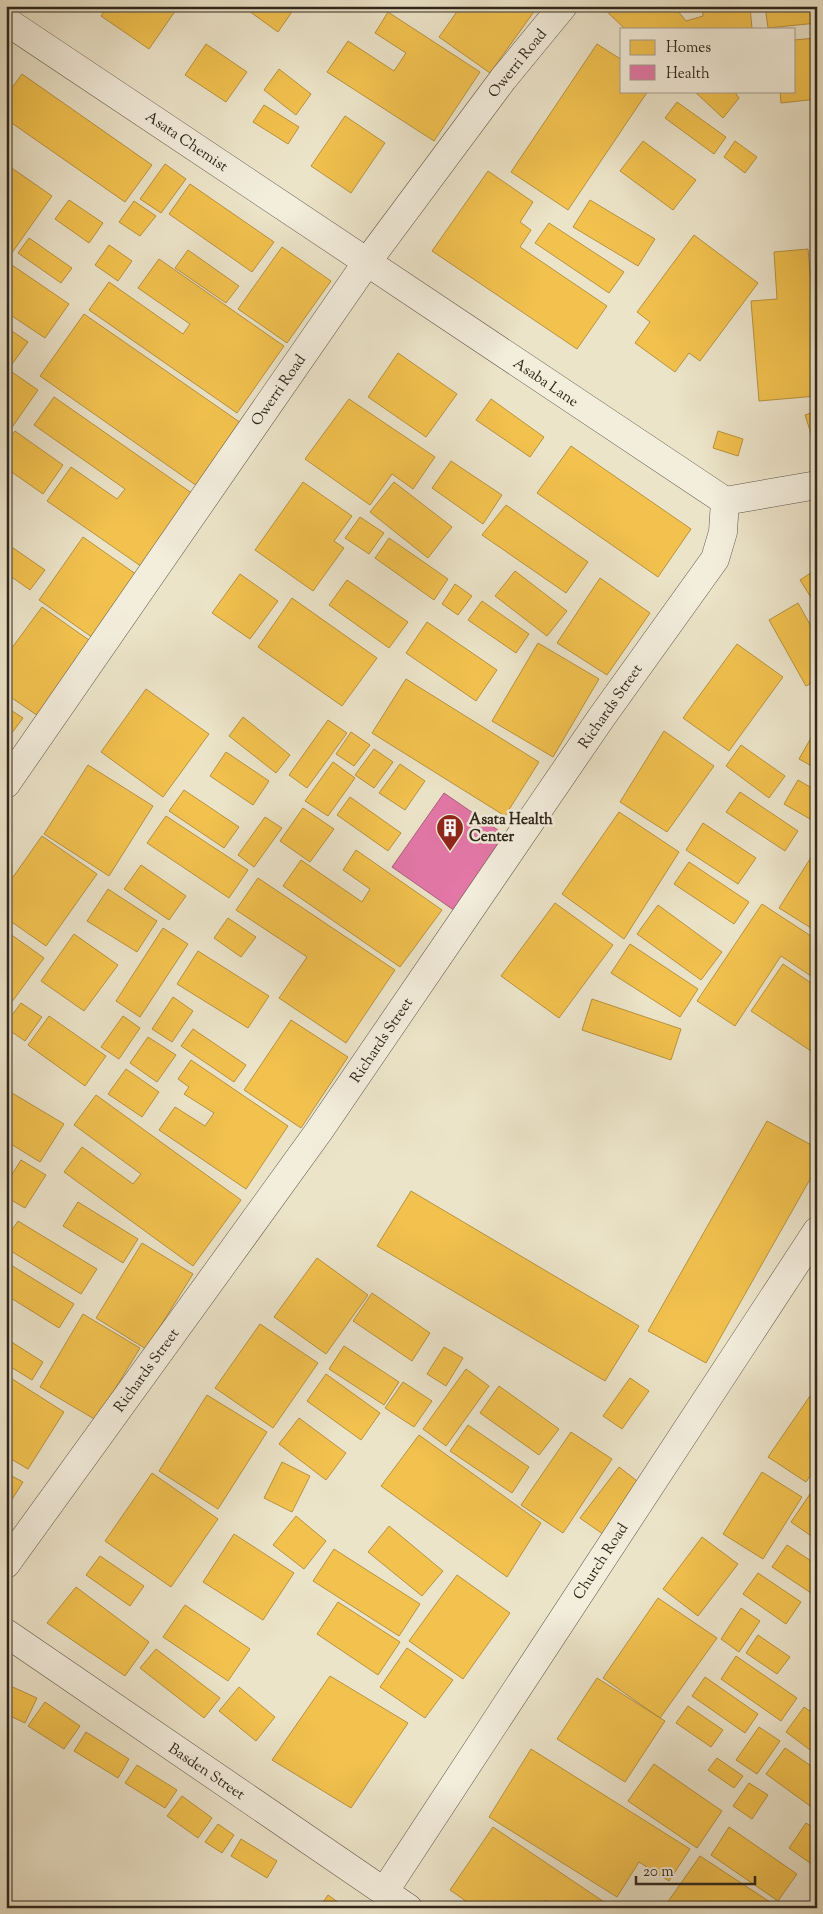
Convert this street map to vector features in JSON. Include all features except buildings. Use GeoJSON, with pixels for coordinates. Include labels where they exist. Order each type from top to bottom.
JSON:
{"type":"FeatureCollection","features":[{"type":"Feature","properties":{"kind":"street","name":"Owerri Road"},"geometry":{"type":"LineString","coordinates":[[6,784],[367,262],[503,78],[563,6]]}},
{"type":"Feature","properties":{"kind":"street","name":"Asata Chemist"},"geometry":{"type":"LineString","coordinates":[[6,20],[367,262]]}},
{"type":"Feature","properties":{"kind":"street","name":"Asaba Lane"},"geometry":{"type":"LineString","coordinates":[[367,262],[725,501]]}},
{"type":"Feature","properties":{"kind":"street"},"geometry":{"type":"LineString","coordinates":[[725,501],[817,485]]}},
{"type":"Feature","properties":{"kind":"street","name":"Richards Street"},"geometry":{"type":"LineString","coordinates":[[6,1564],[318,1131],[601,718],[715,559],[723,532],[725,501]]}},
{"type":"Feature","properties":{"kind":"street","name":"Church Road"},"geometry":{"type":"LineString","coordinates":[[384,1892],[817,1231]]}},
{"type":"Feature","properties":{"kind":"street","name":"Basden Street"},"geometry":{"type":"LineString","coordinates":[[6,1633],[408,1908]]}},
{"type":"Feature","properties":{"kind":"place","name":"Asata Health Center"},"geometry":{"type":"Point","coordinates":[450,852]}}]}
